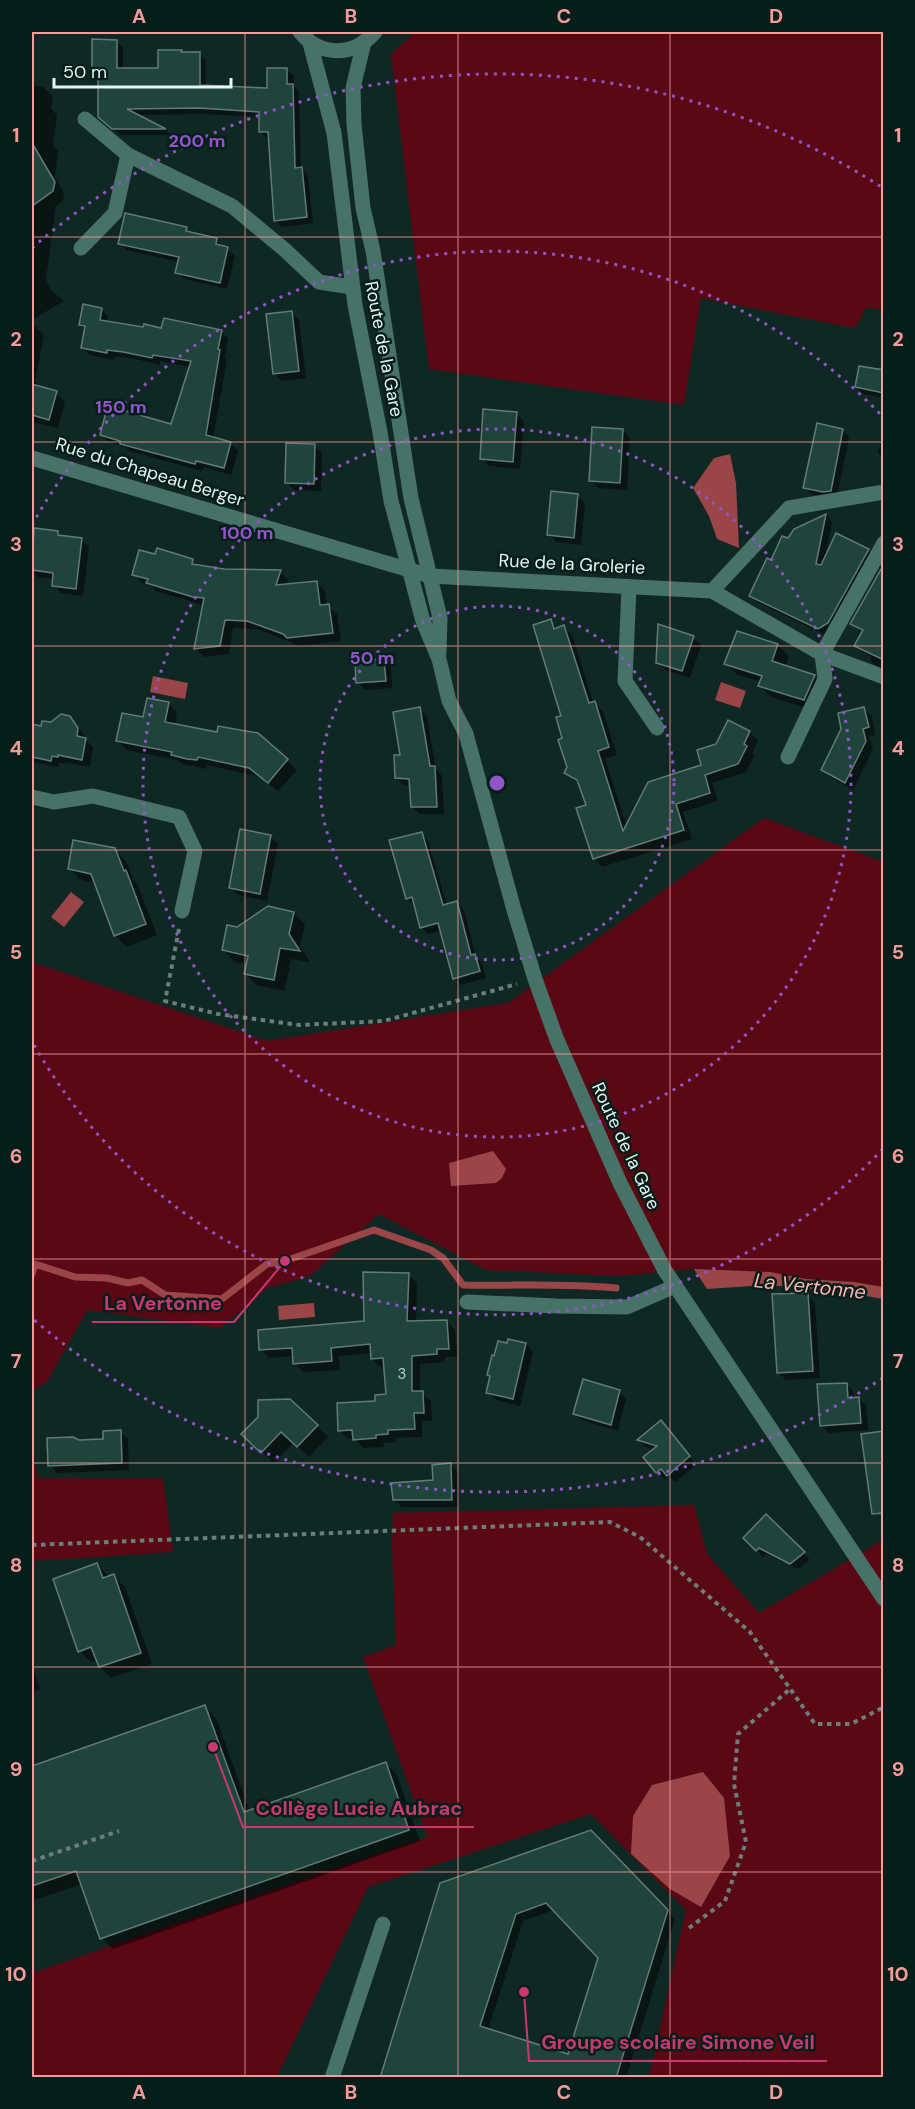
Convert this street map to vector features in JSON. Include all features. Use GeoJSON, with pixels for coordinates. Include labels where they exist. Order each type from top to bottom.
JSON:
{"type":"FeatureCollection","features":[{"type":"Feature","properties":{"kind":"street"},"geometry":{"type":"LineString","coordinates":[[305,37],[328,50],[342,50],[351,49],[372,34]]}},
{"type":"Feature","properties":{"kind":"street","name":"Route de la Gare"},"geometry":{"type":"LineString","coordinates":[[372,34],[353,88],[354,124],[363,208],[373,251],[411,498],[440,618],[439,659]]}},
{"type":"Feature","properties":{"kind":"street","name":"Route de la Gare"},"geometry":{"type":"LineString","coordinates":[[305,37],[334,133],[352,287],[391,501],[408,569],[423,621],[439,659],[450,701],[466,734],[514,910],[557,1040],[620,1183],[651,1246],[675,1286],[884,1599]]}},
{"type":"Feature","properties":{"kind":"street"},"geometry":{"type":"LineString","coordinates":[[85,119],[128,155],[232,206],[319,282],[352,287]]}},
{"type":"Feature","properties":{"kind":"street"},"geometry":{"type":"LineString","coordinates":[[81,248],[115,213],[128,155]]}},
{"type":"Feature","properties":{"kind":"street","name":"Rue du Chapeau Berger"},"geometry":{"type":"LineString","coordinates":[[32,458],[430,576]]}},
{"type":"Feature","properties":{"kind":"street"},"geometry":{"type":"LineString","coordinates":[[712,591],[789,508],[884,492]]}},
{"type":"Feature","properties":{"kind":"street"},"geometry":{"type":"LineString","coordinates":[[788,757],[825,680],[822,654],[884,543]]}},
{"type":"Feature","properties":{"kind":"street","name":"Rue de la Grolerie"},"geometry":{"type":"LineString","coordinates":[[430,576],[712,591],[822,654],[884,677]]}},
{"type":"Feature","properties":{"kind":"street"},"geometry":{"type":"LineString","coordinates":[[629,588],[625,681],[657,728]]}},
{"type":"Feature","properties":{"kind":"street"},"geometry":{"type":"LineString","coordinates":[[32,797],[54,802],[93,796],[178,817],[195,851],[182,911]]}},
{"type":"Feature","properties":{"kind":"street"},"geometry":{"type":"LineString","coordinates":[[467,1302],[627,1307],[675,1286]]}},
{"type":"Feature","properties":{"kind":"street"},"geometry":{"type":"LineString","coordinates":[[332,2078],[383,1924]]}},
{"type":"Feature","properties":{"kind":"path"},"geometry":{"type":"LineString","coordinates":[[182,911],[165,1001],[218,1014],[299,1025],[384,1021],[535,979]]}},
{"type":"Feature","properties":{"kind":"path"},"geometry":{"type":"LineString","coordinates":[[32,1545],[610,1522],[640,1537],[750,1632],[815,1724],[851,1724],[884,1707]]}},
{"type":"Feature","properties":{"kind":"path"},"geometry":{"type":"LineString","coordinates":[[689,1928],[725,1901],[746,1842],[734,1784],[738,1734],[790,1689]]}},
{"type":"Feature","properties":{"kind":"path"},"geometry":{"type":"LineString","coordinates":[[32,1861],[119,1831]]}},
{"type":"Feature","properties":{"kind":"shaded area"},"geometry":{"type":"Polygon","coordinates":[[[416,32],[883,32],[883,310],[867,307],[855,328],[701,298],[684,405],[429,369],[391,54],[416,32]]]}},
{"type":"Feature","properties":{"kind":"shaded area"},"geometry":{"type":"Polygon","coordinates":[[[764,818],[883,862],[883,1287],[854,1282],[805,1279],[770,1272],[694,1269],[617,1276],[486,1270],[379,1214],[310,1276],[267,1288],[220,1328],[87,1310],[47,1382],[32,1391],[32,962],[267,1041],[508,1003],[764,818]]]}},
{"type":"Feature","properties":{"kind":"shaded area"},"geometry":{"type":"Polygon","coordinates":[[[32,1452],[38,1478],[163,1478],[173,1552],[32,1561],[32,1452]]]}},
{"type":"Feature","properties":{"kind":"shaded area"},"geometry":{"type":"Polygon","coordinates":[[[694,1505],[707,1554],[759,1613],[883,1540],[883,2077],[649,2077],[686,1910],[591,1814],[368,1887],[277,2077],[32,2077],[32,1973],[427,1837],[363,1657],[396,1645],[393,1513],[694,1505]]]}},
{"type":"Feature","properties":{"kind":"water"},"geometry":{"type":"Polygon","coordinates":[[[730,454],[736,483],[739,548],[717,539],[709,516],[693,488],[714,458],[730,454]]]}},
{"type":"Feature","properties":{"kind":"water"},"geometry":{"type":"Polygon","coordinates":[[[153,676],[188,683],[185,699],[150,692],[153,676]]]}},
{"type":"Feature","properties":{"kind":"water"},"geometry":{"type":"Polygon","coordinates":[[[721,682],[746,691],[740,708],[715,700],[721,682]]]}},
{"type":"Feature","properties":{"kind":"water"},"geometry":{"type":"Polygon","coordinates":[[[71,892],[84,902],[64,927],[51,917],[71,892]]]}},
{"type":"Feature","properties":{"kind":"water"},"geometry":{"type":"Polygon","coordinates":[[[493,1151],[506,1169],[502,1178],[496,1183],[451,1186],[449,1163],[493,1151]]]}},
{"type":"Feature","properties":{"kind":"water"},"geometry":{"type":"Polygon","coordinates":[[[694,1269],[770,1272],[805,1279],[854,1282],[883,1287],[883,1299],[850,1293],[768,1285],[707,1289],[694,1269]]]}},
{"type":"Feature","properties":{"kind":"water"},"geometry":{"type":"Polygon","coordinates":[[[314,1303],[315,1317],[279,1320],[278,1306],[314,1303]]]}},
{"type":"Feature","properties":{"kind":"water"},"geometry":{"type":"Polygon","coordinates":[[[703,1772],[724,1798],[730,1856],[701,1907],[670,1889],[631,1854],[633,1816],[652,1785],[703,1772]]]}},
{"type":"Feature","properties":{"kind":"building"},"geometry":{"type":"Polygon","coordinates":[[[92,39],[117,40],[117,68],[158,68],[158,50],[200,52],[200,85],[267,88],[267,68],[287,68],[287,84],[293,84],[295,168],[302,167],[307,217],[274,221],[268,132],[259,132],[259,112],[199,108],[127,109],[166,129],[112,129],[98,117],[98,68],[92,68],[92,39]]]}},
{"type":"Feature","properties":{"kind":"building"},"geometry":{"type":"Polygon","coordinates":[[[32,143],[55,182],[53,191],[32,206],[32,143]]]}},
{"type":"Feature","properties":{"kind":"building"},"geometry":{"type":"Polygon","coordinates":[[[125,213],[187,227],[186,231],[217,238],[216,244],[228,247],[220,283],[175,273],[179,257],[118,244],[125,213]]]}},
{"type":"Feature","properties":{"kind":"building"},"geometry":{"type":"Polygon","coordinates":[[[83,304],[102,308],[100,320],[161,328],[164,318],[222,330],[206,435],[231,442],[224,468],[196,461],[195,464],[120,444],[120,441],[100,435],[107,408],[171,424],[191,361],[153,355],[152,358],[107,350],[107,353],[81,348],[85,326],[79,325],[83,304]]]}},
{"type":"Feature","properties":{"kind":"building"},"geometry":{"type":"Polygon","coordinates":[[[292,311],[299,371],[273,374],[266,314],[292,311]]]}},
{"type":"Feature","properties":{"kind":"building"},"geometry":{"type":"Polygon","coordinates":[[[859,366],[884,370],[884,393],[855,387],[859,366]]]}},
{"type":"Feature","properties":{"kind":"building"},"geometry":{"type":"Polygon","coordinates":[[[32,384],[57,391],[49,420],[32,415],[32,384]]]}},
{"type":"Feature","properties":{"kind":"building"},"geometry":{"type":"Polygon","coordinates":[[[483,409],[517,412],[513,462],[480,459],[483,409]]]}},
{"type":"Feature","properties":{"kind":"building"},"geometry":{"type":"Polygon","coordinates":[[[817,423],[843,429],[831,491],[823,492],[803,488],[817,423]]]}},
{"type":"Feature","properties":{"kind":"building"},"geometry":{"type":"Polygon","coordinates":[[[592,427],[623,429],[620,483],[589,481],[592,427]]]}},
{"type":"Feature","properties":{"kind":"building"},"geometry":{"type":"Polygon","coordinates":[[[286,443],[315,444],[314,484],[285,483],[286,443]]]}},
{"type":"Feature","properties":{"kind":"building"},"geometry":{"type":"Polygon","coordinates":[[[551,491],[578,494],[574,538],[547,535],[551,491]]]}},
{"type":"Feature","properties":{"kind":"building"},"geometry":{"type":"Polygon","coordinates":[[[826,514],[816,564],[821,565],[836,533],[869,549],[828,623],[818,629],[749,596],[767,558],[771,560],[782,536],[788,538],[794,529],[826,514]]]}},
{"type":"Feature","properties":{"kind":"building"},"geometry":{"type":"Polygon","coordinates":[[[34,528],[58,531],[58,535],[82,538],[76,589],[52,586],[53,573],[32,570],[34,528]]]}},
{"type":"Feature","properties":{"kind":"building"},"geometry":{"type":"Polygon","coordinates":[[[157,548],[193,559],[192,564],[224,569],[281,570],[276,585],[317,581],[320,605],[329,604],[333,633],[287,638],[283,634],[247,621],[225,620],[220,646],[194,649],[204,598],[146,583],[148,579],[132,575],[139,550],[155,554],[157,548]]]}},
{"type":"Feature","properties":{"kind":"building"},"geometry":{"type":"Polygon","coordinates":[[[884,564],[884,660],[854,646],[863,630],[850,624],[884,564]]]}},
{"type":"Feature","properties":{"kind":"building"},"geometry":{"type":"Polygon","coordinates":[[[551,619],[554,629],[564,625],[589,703],[595,701],[609,747],[598,751],[623,831],[648,782],[701,765],[697,750],[716,744],[728,720],[750,731],[744,744],[747,746],[738,764],[705,775],[710,793],[676,804],[684,830],[593,859],[576,808],[586,805],[577,780],[564,773],[567,767],[558,740],[562,738],[556,717],[561,716],[533,625],[551,619]]]}},
{"type":"Feature","properties":{"kind":"building"},"geometry":{"type":"Polygon","coordinates":[[[658,624],[694,636],[682,671],[656,663],[658,624]]]}},
{"type":"Feature","properties":{"kind":"building"},"geometry":{"type":"Polygon","coordinates":[[[737,631],[778,644],[772,661],[815,675],[804,700],[758,686],[762,676],[724,664],[737,631]]]}},
{"type":"Feature","properties":{"kind":"building"},"geometry":{"type":"Polygon","coordinates":[[[384,659],[386,681],[356,683],[355,661],[384,659]]]}},
{"type":"Feature","properties":{"kind":"building"},"geometry":{"type":"Polygon","coordinates":[[[147,698],[169,702],[165,722],[217,732],[218,726],[258,733],[288,759],[268,783],[249,768],[198,757],[197,760],[187,759],[171,755],[172,752],[116,741],[122,713],[143,717],[147,698]]]}},
{"type":"Feature","properties":{"kind":"building"},"geometry":{"type":"Polygon","coordinates":[[[420,707],[430,766],[435,766],[437,807],[411,807],[409,779],[395,778],[394,755],[400,755],[393,712],[420,707]]]}},
{"type":"Feature","properties":{"kind":"building"},"geometry":{"type":"Polygon","coordinates":[[[864,707],[869,727],[863,729],[866,741],[845,783],[821,770],[841,729],[838,713],[864,707]]]}},
{"type":"Feature","properties":{"kind":"building"},"geometry":{"type":"Polygon","coordinates":[[[61,714],[70,716],[78,728],[77,736],[86,738],[82,760],[58,755],[58,757],[52,756],[51,761],[32,757],[32,724],[41,726],[42,721],[51,722],[61,714]]]}},
{"type":"Feature","properties":{"kind":"building"},"geometry":{"type":"Polygon","coordinates":[[[240,829],[271,835],[260,894],[229,888],[240,829]]]}},
{"type":"Feature","properties":{"kind":"building"},"geometry":{"type":"Polygon","coordinates":[[[422,832],[443,905],[457,901],[471,955],[475,954],[480,971],[453,979],[438,923],[420,928],[412,897],[406,899],[389,840],[422,832]]]}},
{"type":"Feature","properties":{"kind":"building"},"geometry":{"type":"Polygon","coordinates":[[[73,840],[115,848],[124,871],[126,870],[146,924],[114,936],[91,874],[68,869],[73,840]]]}},
{"type":"Feature","properties":{"kind":"building"},"geometry":{"type":"Polygon","coordinates":[[[268,906],[294,912],[289,934],[300,951],[280,948],[274,980],[244,974],[248,956],[222,950],[227,925],[237,927],[268,906]]]}},
{"type":"Feature","properties":{"kind":"building"},"geometry":{"type":"Polygon","coordinates":[[[363,1272],[409,1273],[407,1321],[447,1320],[449,1349],[437,1349],[437,1354],[412,1356],[412,1391],[423,1391],[424,1413],[414,1413],[415,1429],[388,1430],[388,1434],[376,1435],[376,1438],[353,1440],[352,1430],[338,1431],[337,1403],[375,1401],[375,1395],[386,1394],[383,1358],[371,1359],[370,1344],[331,1348],[332,1361],[293,1364],[292,1348],[259,1350],[258,1330],[364,1321],[363,1272]]]}},
{"type":"Feature","properties":{"kind":"building"},"geometry":{"type":"Polygon","coordinates":[[[808,1293],[813,1371],[777,1373],[772,1294],[808,1293]]]}},
{"type":"Feature","properties":{"kind":"building"},"geometry":{"type":"Polygon","coordinates":[[[508,1339],[526,1343],[513,1399],[486,1393],[490,1376],[487,1375],[492,1355],[494,1356],[498,1341],[507,1343],[508,1339]]]}},
{"type":"Feature","properties":{"kind":"building"},"geometry":{"type":"Polygon","coordinates":[[[583,1379],[620,1390],[611,1425],[573,1414],[583,1379]]]}},
{"type":"Feature","properties":{"kind":"building"},"geometry":{"type":"Polygon","coordinates":[[[847,1383],[848,1398],[859,1397],[861,1423],[820,1426],[817,1384],[847,1383]]]}},
{"type":"Feature","properties":{"kind":"building"},"geometry":{"type":"Polygon","coordinates":[[[290,1399],[318,1425],[297,1447],[281,1432],[261,1453],[241,1434],[258,1417],[258,1400],[290,1399]]]}},
{"type":"Feature","properties":{"kind":"building"},"geometry":{"type":"Polygon","coordinates":[[[661,1420],[690,1456],[667,1476],[661,1469],[656,1473],[643,1457],[657,1446],[637,1440],[661,1420]]]}},
{"type":"Feature","properties":{"kind":"building"},"geometry":{"type":"Polygon","coordinates":[[[121,1430],[122,1463],[48,1466],[47,1438],[103,1439],[103,1431],[121,1430]]]}},
{"type":"Feature","properties":{"kind":"building"},"geometry":{"type":"Polygon","coordinates":[[[884,1431],[884,1513],[872,1514],[861,1434],[884,1431]]]}},
{"type":"Feature","properties":{"kind":"building"},"geometry":{"type":"Polygon","coordinates":[[[451,1463],[452,1500],[393,1500],[391,1483],[433,1480],[432,1465],[451,1463]]]}},
{"type":"Feature","properties":{"kind":"building"},"geometry":{"type":"Polygon","coordinates":[[[766,1514],[805,1552],[790,1564],[759,1548],[756,1551],[743,1538],[766,1514]]]}},
{"type":"Feature","properties":{"kind":"building"},"geometry":{"type":"Polygon","coordinates":[[[97,1563],[103,1578],[114,1574],[141,1653],[99,1667],[91,1647],[78,1652],[53,1579],[97,1563]]]}},
{"type":"Feature","properties":{"kind":"building"},"geometry":{"type":"Polygon","coordinates":[[[205,1705],[244,1812],[386,1762],[409,1830],[100,1939],[76,1871],[32,1886],[32,1766],[205,1705]]]}},
{"type":"Feature","properties":{"kind":"building"},"geometry":{"type":"Polygon","coordinates":[[[591,1830],[668,1910],[616,2078],[380,2078],[440,1883],[591,1830]],[[546,1903],[516,1914],[480,2026],[568,2054],[598,1958],[546,1903]]]}},
{"type":"Feature","properties":{"kind":"waterway","name":"La Vertonne"},"geometry":{"type":"LineString","coordinates":[[32,1274],[35,1264],[75,1277],[107,1278],[128,1283],[142,1280],[165,1295],[222,1299],[267,1264],[285,1261],[374,1230],[431,1250],[443,1258],[463,1285],[559,1285],[616,1288]]}},
{"type":"Feature","properties":{"kind":"place","name":"La Vertonne"},"geometry":{"type":"Point","coordinates":[285,1261]}},
{"type":"Feature","properties":{"kind":"place","name":"Collège Lucie Aubrac"},"geometry":{"type":"Point","coordinates":[213,1747]}},
{"type":"Feature","properties":{"kind":"place","name":"Groupe scolaire Simone Veil"},"geometry":{"type":"Point","coordinates":[524,1992]}}]}
